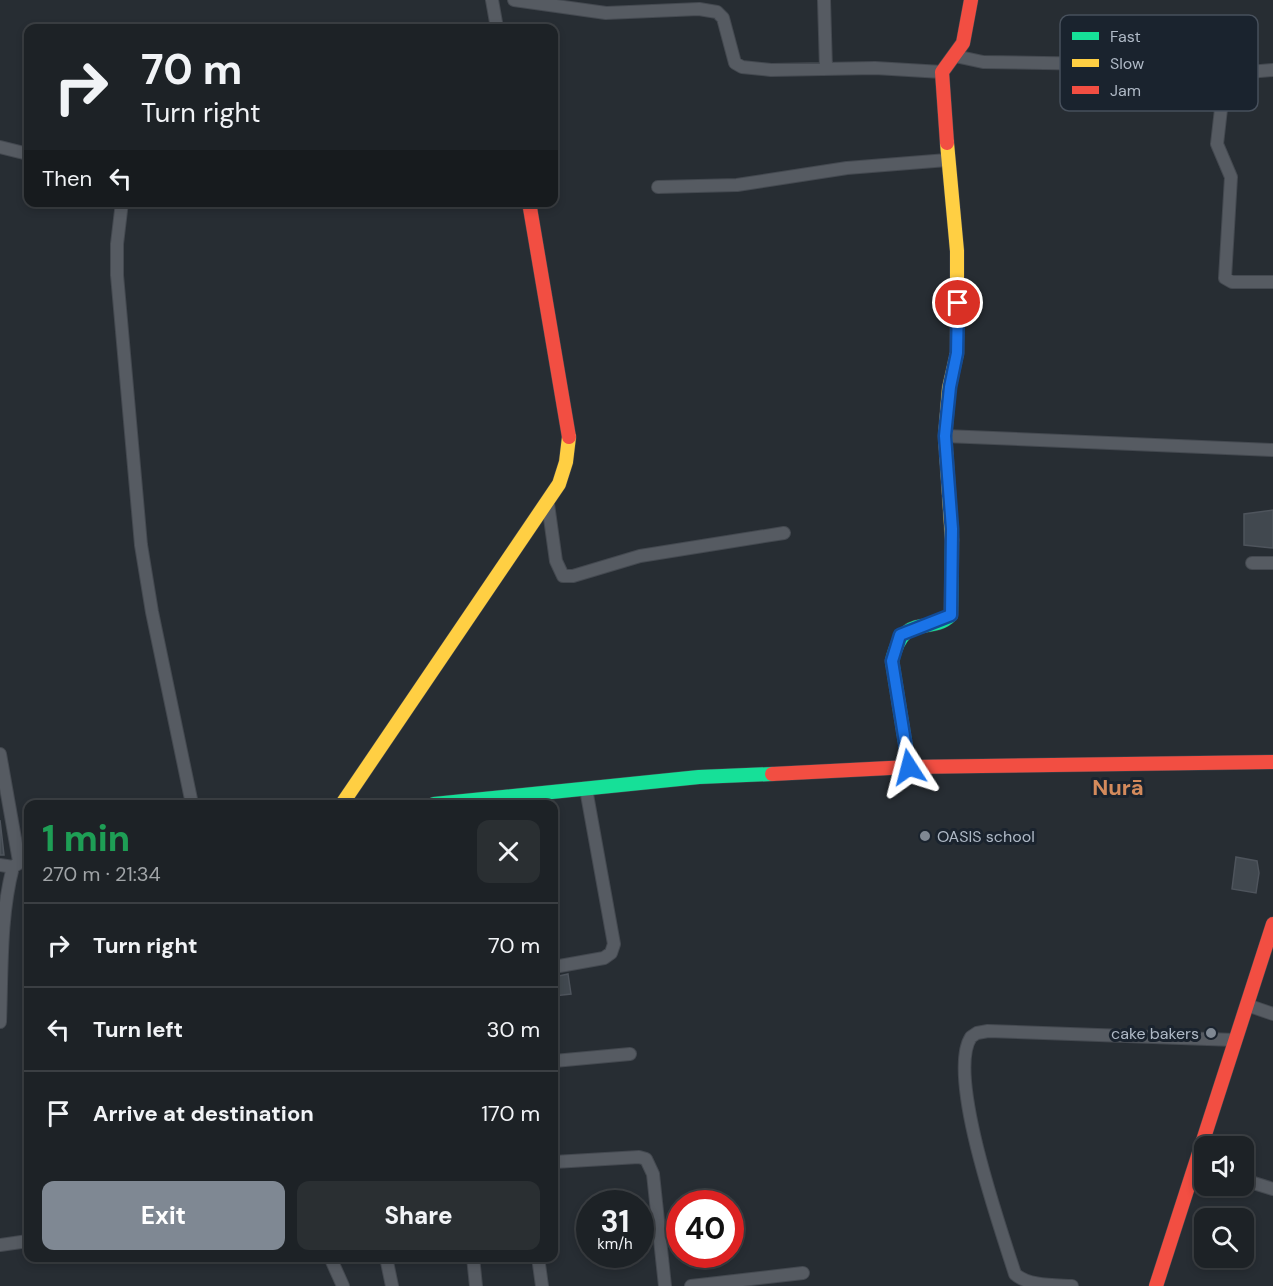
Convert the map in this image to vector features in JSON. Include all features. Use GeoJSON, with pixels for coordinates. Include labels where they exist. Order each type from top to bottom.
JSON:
{"type":"FeatureCollection","features":[{"type":"Feature","properties":{"kind":"street"},"geometry":{"type":"LineString","coordinates":[[492,0],[496,24]]}},
{"type":"Feature","properties":{"kind":"street"},"geometry":{"type":"LineString","coordinates":[[514,0],[606,13],[699,9],[717,12],[723,18],[735,63],[742,67],[771,70],[875,68],[942,72]]}},
{"type":"Feature","properties":{"kind":"street"},"geometry":{"type":"LineString","coordinates":[[824,0],[826,69]]}},
{"type":"Feature","properties":{"kind":"street"},"geometry":{"type":"LineString","coordinates":[[909,767],[892,661],[900,635],[951,615],[952,529],[945,436],[950,387],[957,353],[957,250],[947,160],[942,72],[963,44],[971,0]]}},
{"type":"Feature","properties":{"kind":"street"},"geometry":{"type":"LineString","coordinates":[[955,56],[983,62],[1060,63]]}},
{"type":"Feature","properties":{"kind":"street"},"geometry":{"type":"LineString","coordinates":[[1258,71],[1273,70]]}},
{"type":"Feature","properties":{"kind":"street"},"geometry":{"type":"LineString","coordinates":[[1221,111],[1217,144],[1231,177],[1225,278],[1232,282],[1273,282]]}},
{"type":"Feature","properties":{"kind":"street"},"geometry":{"type":"LineString","coordinates":[[0,147],[24,153]]}},
{"type":"Feature","properties":{"kind":"street"},"geometry":{"type":"LineString","coordinates":[[658,187],[737,185],[846,168],[947,160]]}},
{"type":"Feature","properties":{"kind":"street"},"geometry":{"type":"LineString","coordinates":[[121,207],[117,244],[117,275],[141,545],[152,612],[191,800]]}},
{"type":"Feature","properties":{"kind":"street"},"geometry":{"type":"LineString","coordinates":[[345,800],[548,504],[563,473],[569,435],[530,207]]}},
{"type":"Feature","properties":{"kind":"street"},"geometry":{"type":"LineString","coordinates":[[945,436],[1273,450]]}},
{"type":"Feature","properties":{"kind":"street"},"geometry":{"type":"LineString","coordinates":[[548,504],[556,561],[563,576],[585,573],[640,556],[784,533]]}},
{"type":"Feature","properties":{"kind":"street"},"geometry":{"type":"LineString","coordinates":[[1252,563],[1273,563]]}},
{"type":"Feature","properties":{"kind":"street"},"geometry":{"type":"LineString","coordinates":[[0,754],[15,862],[3,924],[0,1022]]}},
{"type":"Feature","properties":{"kind":"street"},"geometry":{"type":"LineString","coordinates":[[492,800],[699,777],[909,767],[1273,762]]}},
{"type":"Feature","properties":{"kind":"street"},"geometry":{"type":"LineString","coordinates":[[558,967],[604,958],[611,953],[614,944],[586,789]]}},
{"type":"Feature","properties":{"kind":"street"},"geometry":{"type":"LineString","coordinates":[[1208,1136],[1235,1040],[1273,924]]}},
{"type":"Feature","properties":{"kind":"street"},"geometry":{"type":"LineString","coordinates":[[1247,1005],[1273,1014]]}},
{"type":"Feature","properties":{"kind":"street"},"geometry":{"type":"LineString","coordinates":[[1072,1286],[1030,1284],[1020,1281],[1015,1274],[979,1160],[966,1085],[969,1041],[977,1033],[987,1031],[1235,1040]]}},
{"type":"Feature","properties":{"kind":"street"},"geometry":{"type":"LineString","coordinates":[[558,1062],[630,1054]]}},
{"type":"Feature","properties":{"kind":"street"},"geometry":{"type":"LineString","coordinates":[[558,1162],[639,1156],[646,1159],[653,1174],[665,1286]]}},
{"type":"Feature","properties":{"kind":"street"},"geometry":{"type":"LineString","coordinates":[[1156,1286],[1194,1182]]}},
{"type":"Feature","properties":{"kind":"street"},"geometry":{"type":"LineString","coordinates":[[1254,1183],[1273,1189]]}},
{"type":"Feature","properties":{"kind":"street"},"geometry":{"type":"LineString","coordinates":[[0,1245],[24,1242]]}},
{"type":"Feature","properties":{"kind":"street"},"geometry":{"type":"LineString","coordinates":[[332,1262],[343,1286]]}},
{"type":"Feature","properties":{"kind":"street"},"geometry":{"type":"LineString","coordinates":[[387,1262],[392,1286]]}},
{"type":"Feature","properties":{"kind":"street"},"geometry":{"type":"LineString","coordinates":[[474,1262],[476,1286]]}},
{"type":"Feature","properties":{"kind":"street"},"geometry":{"type":"LineString","coordinates":[[539,1262],[542,1286]]}},
{"type":"Feature","properties":{"kind":"street"},"geometry":{"type":"LineString","coordinates":[[691,1286],[803,1274]]}},
{"type":"Feature","properties":{"kind":"building"},"geometry":{"type":"Polygon","coordinates":[[[1273,510],[1273,548],[1244,545],[1244,514],[1273,510]]]}},
{"type":"Feature","properties":{"kind":"building"},"geometry":{"type":"Polygon","coordinates":[[[0,820],[4,855],[0,855],[0,820]]]}},
{"type":"Feature","properties":{"kind":"building"},"geometry":{"type":"Polygon","coordinates":[[[1236,857],[1257,861],[1259,873],[1256,893],[1232,889],[1236,857]]]}},
{"type":"Feature","properties":{"kind":"building"},"geometry":{"type":"Polygon","coordinates":[[[568,974],[571,994],[558,996],[558,976],[568,974]]]}},
{"type":"Feature","properties":{"kind":"traffic: fast"},"geometry":{"type":"LineString","coordinates":[[909,767],[892,661],[903,635],[918,627],[943,621],[951,615],[952,540]]}},
{"type":"Feature","properties":{"kind":"traffic: fast"},"geometry":{"type":"LineString","coordinates":[[473,800],[699,777],[772,774]]}},
{"type":"Feature","properties":{"kind":"traffic: slow"},"geometry":{"type":"LineString","coordinates":[[947,143],[957,251],[957,353],[949,388],[945,436],[952,540]]}},
{"type":"Feature","properties":{"kind":"traffic: slow"},"geometry":{"type":"LineString","coordinates":[[345,800],[559,484],[566,462],[569,437]]}},
{"type":"Feature","properties":{"kind":"traffic: jam"},"geometry":{"type":"LineString","coordinates":[[947,143],[942,72],[963,43],[971,0]]}},
{"type":"Feature","properties":{"kind":"traffic: jam"},"geometry":{"type":"LineString","coordinates":[[530,207],[569,437]]}},
{"type":"Feature","properties":{"kind":"traffic: jam"},"geometry":{"type":"LineString","coordinates":[[772,774],[909,767],[1273,762]]}},
{"type":"Feature","properties":{"kind":"traffic: jam"},"geometry":{"type":"LineString","coordinates":[[1156,1286],[1273,924]]}},
{"type":"Feature","properties":{"kind":"place","name":"OASIS school"},"geometry":{"type":"Point","coordinates":[925,836]}},
{"type":"Feature","properties":{"kind":"place","name":"cake bakers"},"geometry":{"type":"Point","coordinates":[1211,1033]}},
{"type":"Feature","properties":{"kind":"district","name":"Nurā"},"geometry":{"type":"Point","coordinates":[1118,787]}},
{"type":"Feature","properties":{"kind":"route"},"geometry":{"type":"LineString","coordinates":[[909,767],[892,661],[894,648],[900,635],[907,630],[947,619],[951,615],[952,529],[946,476],[945,436],[950,387],[957,353],[958,303]]}}]}
